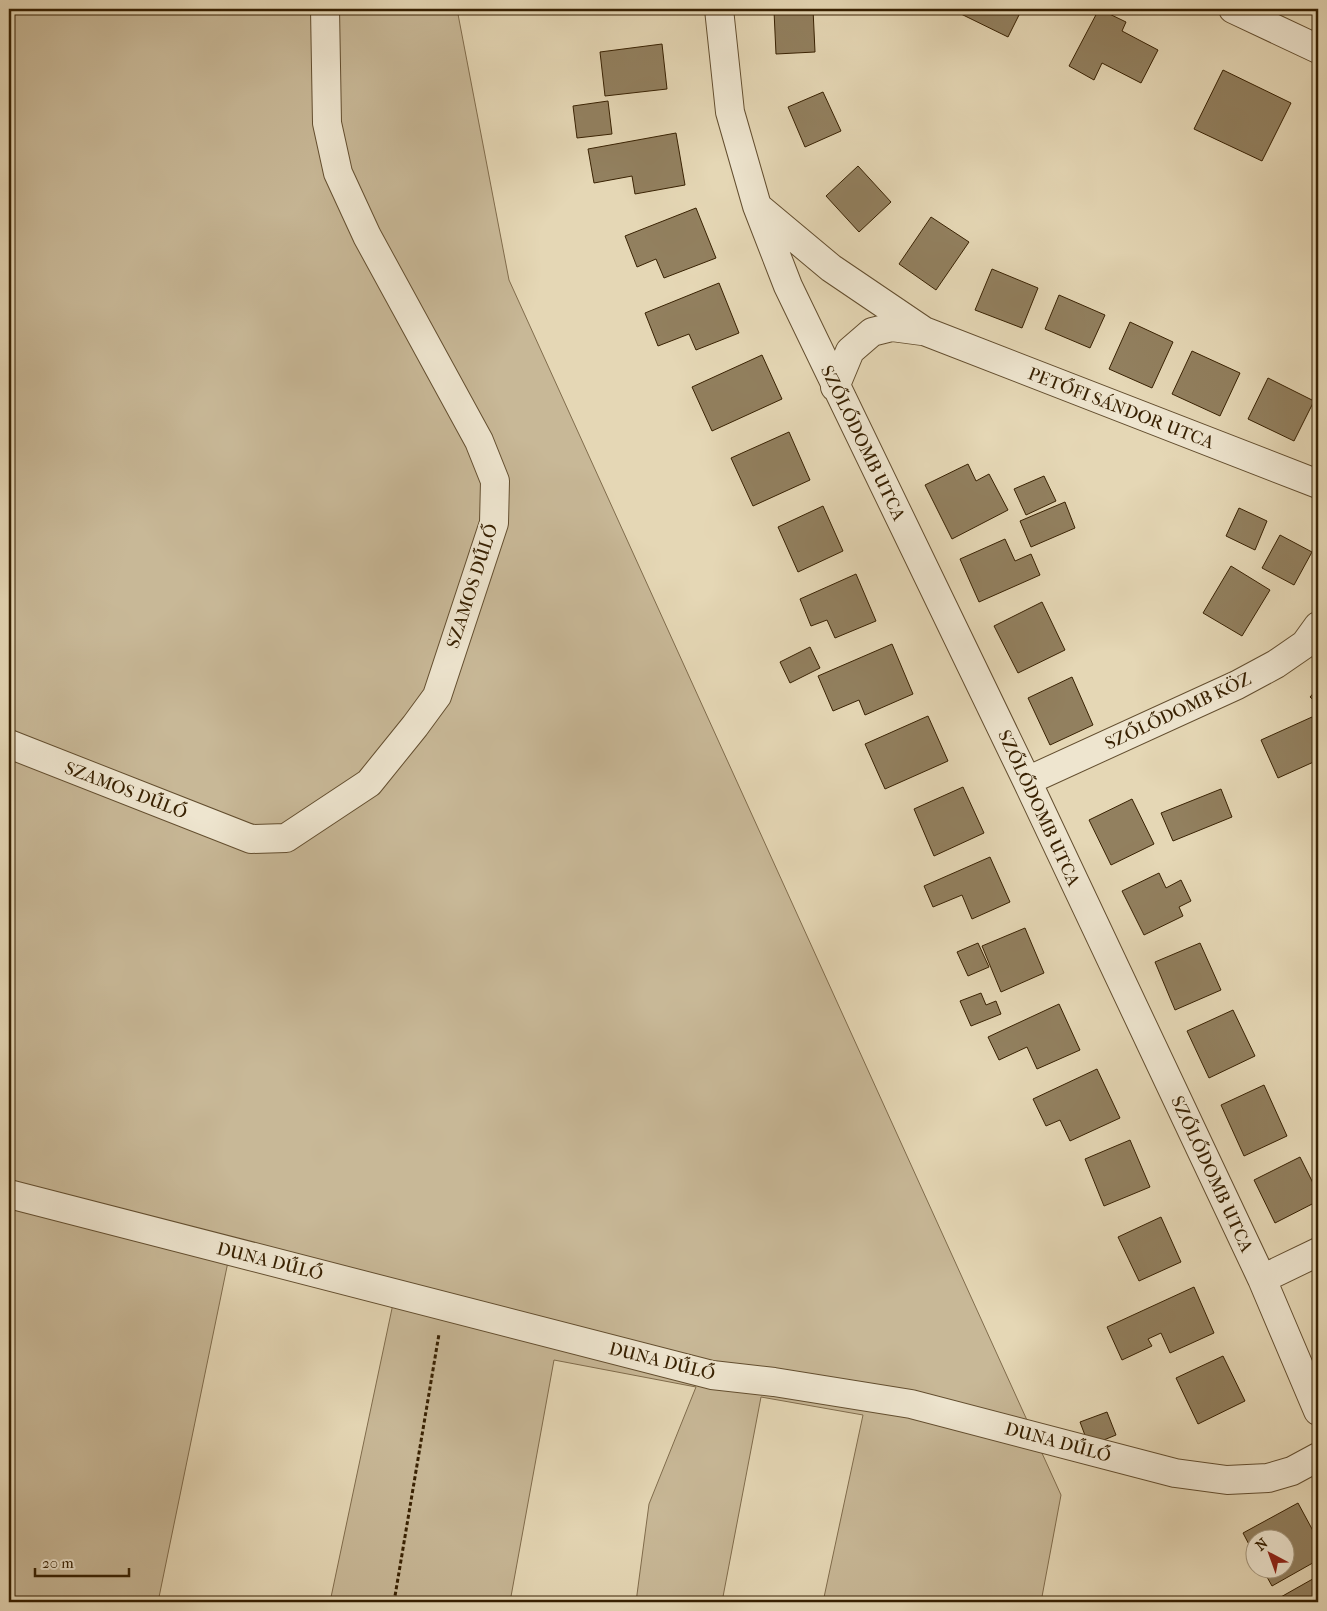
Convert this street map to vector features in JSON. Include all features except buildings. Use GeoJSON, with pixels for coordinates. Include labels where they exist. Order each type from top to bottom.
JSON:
{"type":"FeatureCollection","features":[{"type":"Feature","properties":{"kind":"street","name":"SZAMOS DŰLŐ"},"geometry":{"type":"LineString","coordinates":[[9,744],[251,839],[286,838],[369,783],[415,726],[436,696],[494,523],[495,481],[479,441],[367,236],[338,173],[327,122],[325,9]]}},
{"type":"Feature","properties":{"kind":"street","name":"SZŐLŐDOMB UTCA"},"geometry":{"type":"LineString","coordinates":[[719,9],[730,112],[757,206],[788,286],[835,387],[1027,781],[1262,1279],[1318,1410]]}},
{"type":"Feature","properties":{"kind":"street"},"geometry":{"type":"LineString","coordinates":[[1233,9],[1318,49]]}},
{"type":"Feature","properties":{"kind":"street","name":"PETŐFI SÁNDOR UTCA"},"geometry":{"type":"LineString","coordinates":[[757,206],[831,268],[924,331],[1318,484]]}},
{"type":"Feature","properties":{"kind":"street","name":"PETŐFI SÁNDOR UTCA"},"geometry":{"type":"LineString","coordinates":[[835,387],[850,351],[872,332],[892,327],[924,331]]}},
{"type":"Feature","properties":{"kind":"street","name":"SZŐLŐDOMB KÖZ"},"geometry":{"type":"LineString","coordinates":[[1027,781],[1237,685],[1276,664],[1305,644],[1318,626]]}},
{"type":"Feature","properties":{"kind":"street","name":"DUNA DŰLŐ"},"geometry":{"type":"LineString","coordinates":[[9,1194],[712,1375],[774,1382],[911,1404],[1176,1473],[1227,1480],[1268,1478],[1292,1471],[1318,1457]]}},
{"type":"Feature","properties":{"kind":"street"},"geometry":{"type":"LineString","coordinates":[[1262,1279],[1318,1252]]}},
{"type":"Feature","properties":{"kind":"path"},"geometry":{"type":"LineString","coordinates":[[394,1602],[443,1306]]}},
{"type":"Feature","properties":{"kind":"shaded area"},"geometry":{"type":"Polygon","coordinates":[[[9,9],[457,9],[509,280],[1061,1495],[1041,1602],[823,1602],[863,1415],[761,1397],[722,1602],[636,1602],[649,1504],[696,1387],[554,1360],[510,1602],[330,1602],[394,1299],[229,1257],[158,1602],[9,1602],[9,9]]]}}]}
